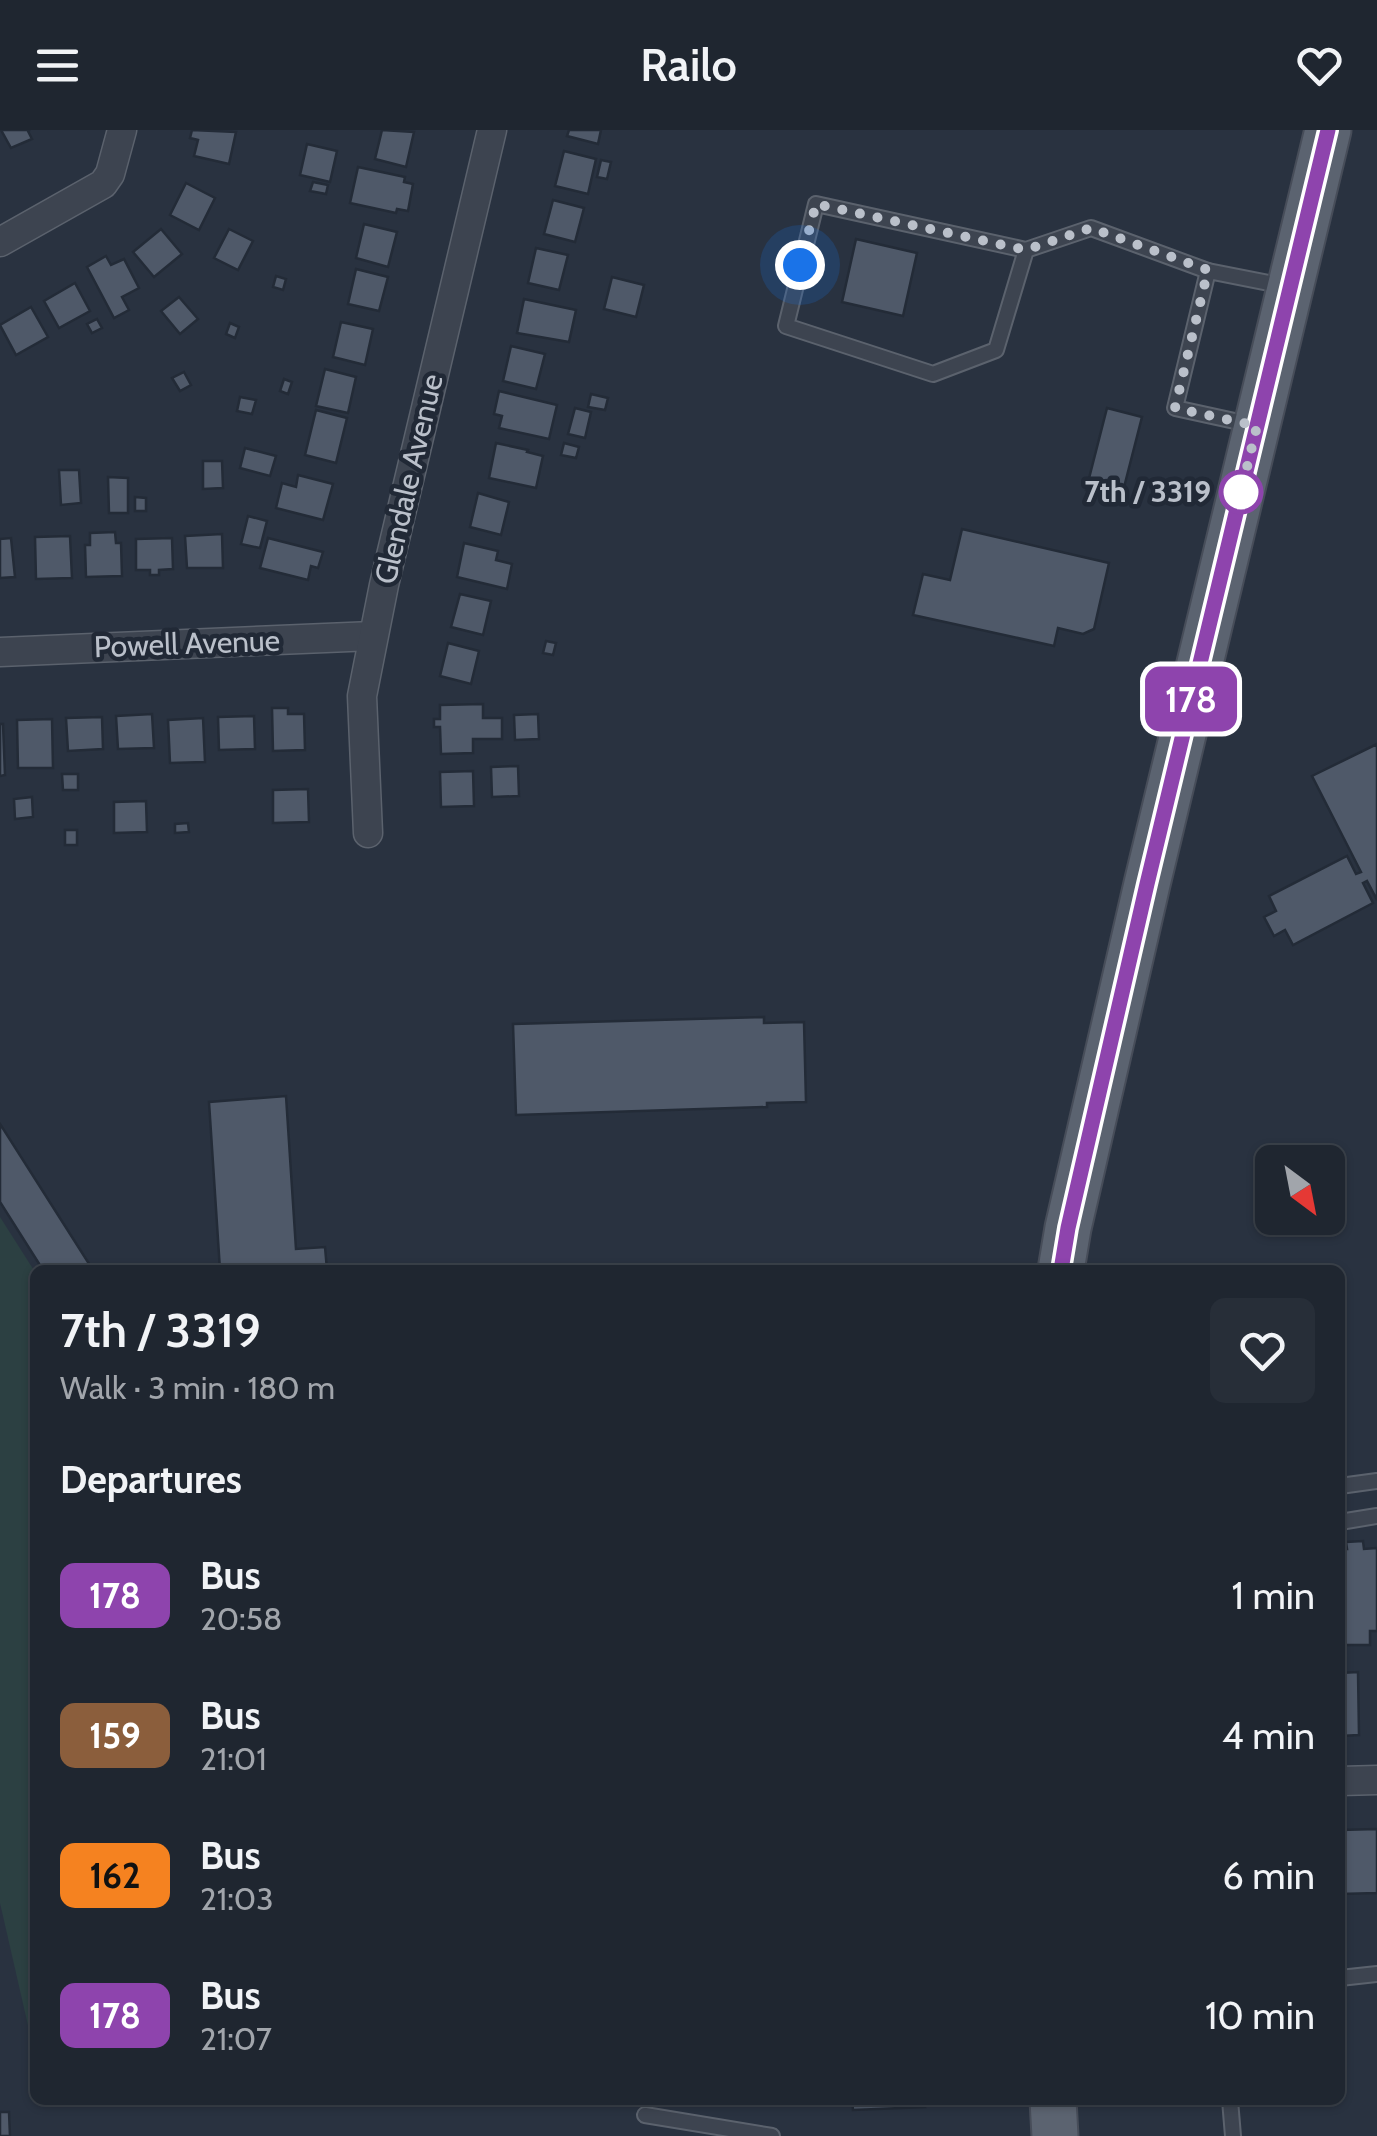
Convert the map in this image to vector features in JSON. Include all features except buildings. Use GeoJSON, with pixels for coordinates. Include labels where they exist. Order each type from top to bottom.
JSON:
{"type":"FeatureCollection","features":[{"type":"Feature","properties":{"kind":"main road"},"geometry":{"type":"LineString","coordinates":[[1062,1265],[1147,884],[1328,130]]}},
{"type":"Feature","properties":{"kind":"main road"},"geometry":{"type":"LineString","coordinates":[[1053,2105],[1054,2136]]}},
{"type":"Feature","properties":{"kind":"street"},"geometry":{"type":"LineString","coordinates":[[0,242],[103,184],[110,174],[122,130]]}},
{"type":"Feature","properties":{"kind":"street","name":"Glendale Avenue"},"geometry":{"type":"LineString","coordinates":[[368,833],[362,696],[492,130]]}},
{"type":"Feature","properties":{"kind":"street","name":"Powell Avenue"},"geometry":{"type":"LineString","coordinates":[[0,652],[373,636]]}},
{"type":"Feature","properties":{"kind":"street"},"geometry":{"type":"LineString","coordinates":[[1345,1780],[1377,1780]]}},
{"type":"Feature","properties":{"kind":"lane"},"geometry":{"type":"LineString","coordinates":[[1026,250],[996,350],[933,374],[786,326],[816,204],[1026,250],[1091,228],[1208,270],[1290,286]]}},
{"type":"Feature","properties":{"kind":"lane"},"geometry":{"type":"LineString","coordinates":[[1208,270],[1175,408],[1257,426]]}},
{"type":"Feature","properties":{"kind":"lane"},"geometry":{"type":"LineString","coordinates":[[1345,1485],[1377,1481]]}},
{"type":"Feature","properties":{"kind":"lane"},"geometry":{"type":"LineString","coordinates":[[1346,1520],[1377,1516]]}},
{"type":"Feature","properties":{"kind":"lane"},"geometry":{"type":"LineString","coordinates":[[1345,1977],[1377,1974]]}},
{"type":"Feature","properties":{"kind":"lane"},"geometry":{"type":"LineString","coordinates":[[1230,2105],[1233,2136]]}},
{"type":"Feature","properties":{"kind":"lane"},"geometry":{"type":"LineString","coordinates":[[646,2116],[772,2136]]}},
{"type":"Feature","properties":{"kind":"green space"},"geometry":{"type":"Polygon","coordinates":[[[0,1217],[31,1265],[30,2034],[0,1903],[0,1217]]]}},
{"type":"Feature","properties":{"kind":"bus line","name":"178"},"geometry":{"type":"LineString","coordinates":[[1062,1265],[1147,884],[1328,130]]}},
{"type":"Feature","properties":{"kind":"place","name":"7th / 3319"},"geometry":{"type":"Point","coordinates":[1241,492]}},
{"type":"Feature","properties":{"kind":"route"},"geometry":{"type":"LineString","coordinates":[[800,265],[816,204],[1026,250],[1091,228],[1208,270],[1175,408],[1257,426],[1241,492]]}}]}
